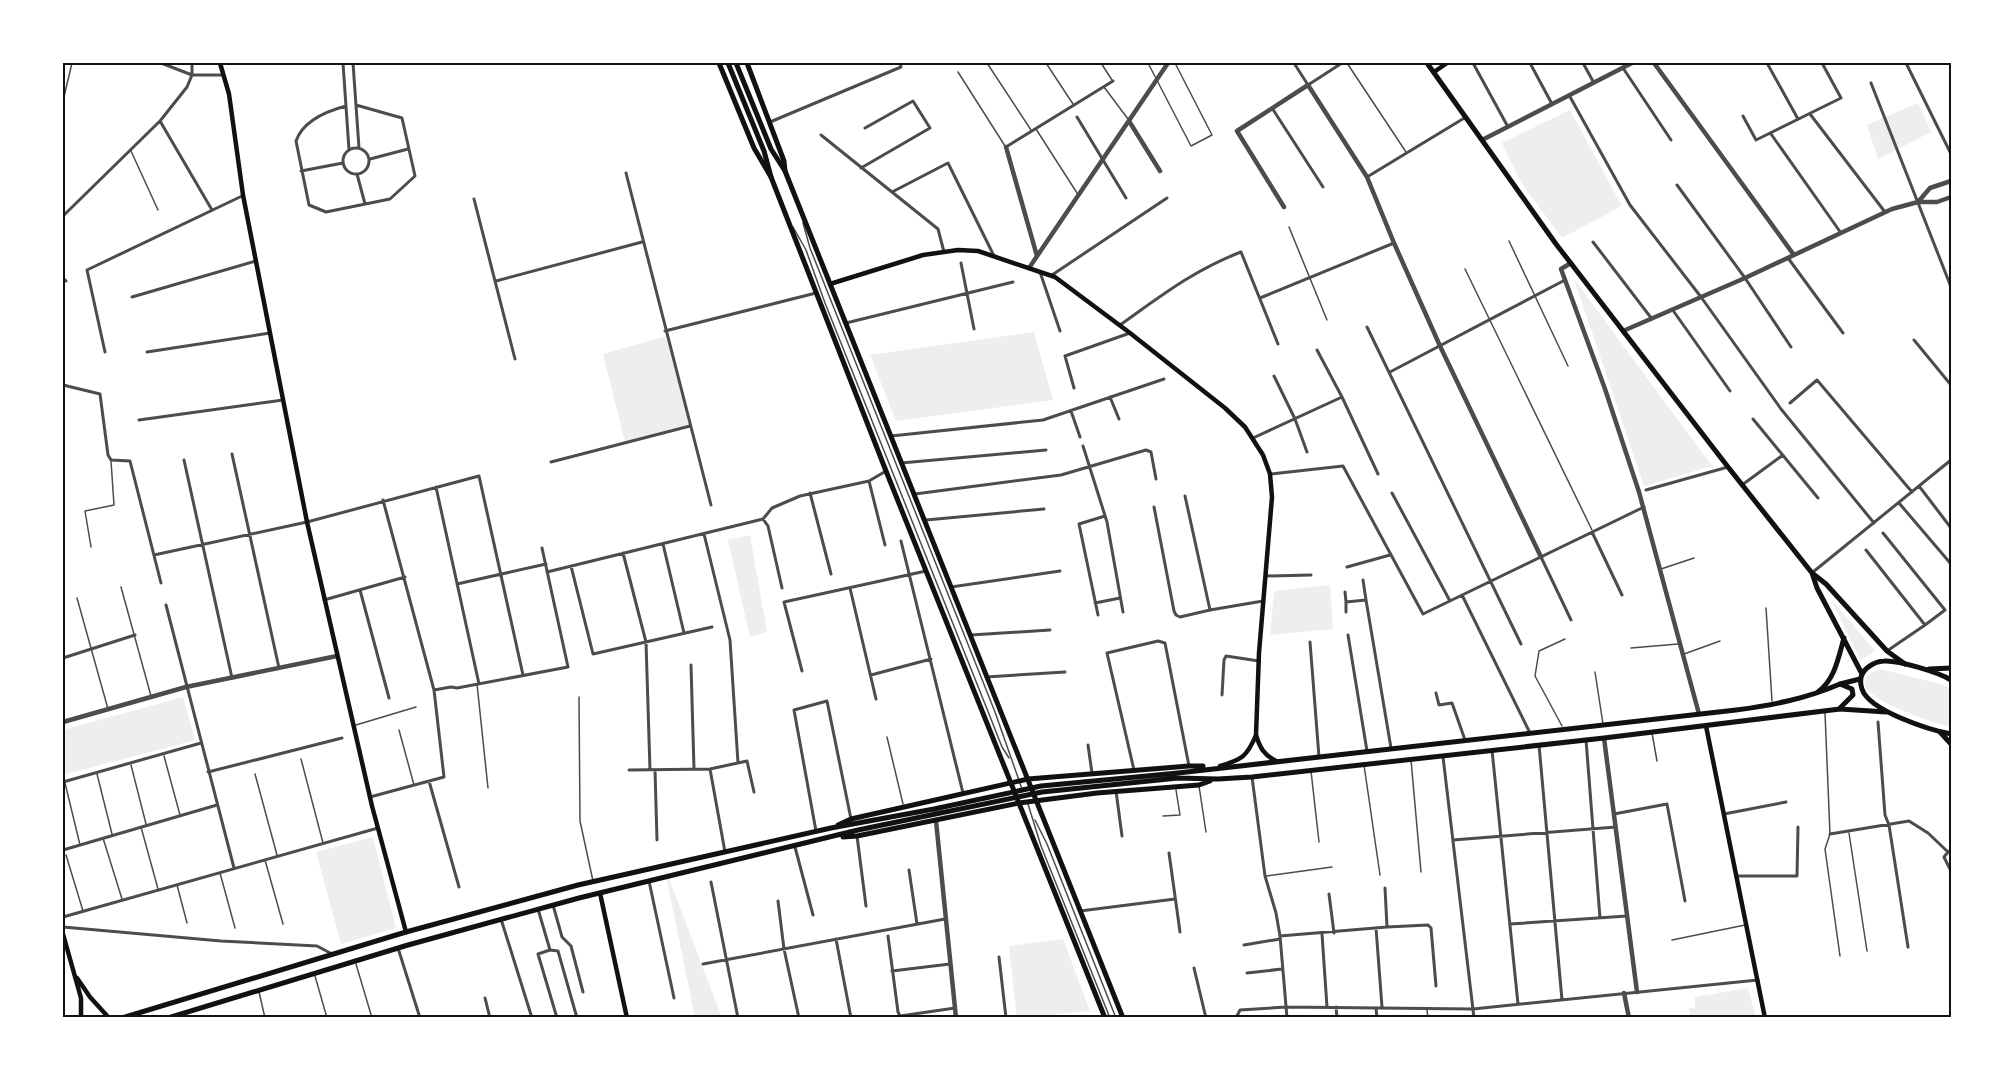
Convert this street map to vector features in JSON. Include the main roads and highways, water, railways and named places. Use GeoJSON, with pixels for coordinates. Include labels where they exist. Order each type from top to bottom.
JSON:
{"type":"FeatureCollection","features":[{"type":"Feature","properties":{"kind":"main road"},"geometry":{"type":"LineString","coordinates":[[220,63],[229,94],[243,195],[307,522],[370,797],[406,932]]}},
{"type":"Feature","properties":{"kind":"main road"},"geometry":{"type":"LineString","coordinates":[[719,63],[754,148],[771,177]]}},
{"type":"Feature","properties":{"kind":"main road"},"geometry":{"type":"LineString","coordinates":[[729,63],[886,471],[1105,1018]]}},
{"type":"Feature","properties":{"kind":"main road"},"geometry":{"type":"LineString","coordinates":[[736,63],[771,149],[785,171],[1123,1018]]}},
{"type":"Feature","properties":{"kind":"main road"},"geometry":{"type":"LineString","coordinates":[[1427,63],[1571,263],[1742,486],[1812,573],[1826,584],[1887,651],[1905,664]]}},
{"type":"Feature","properties":{"kind":"main road"},"geometry":{"type":"LineString","coordinates":[[1434,72],[1447,63]]}},
{"type":"Feature","properties":{"kind":"main road"},"geometry":{"type":"LineString","coordinates":[[748,64],[784,161],[785,171]]}},
{"type":"Feature","properties":{"kind":"main road"},"geometry":{"type":"LineString","coordinates":[[830,284],[923,255],[958,250],[978,251],[1029,268],[1050,276],[1120,325],[1225,408],[1245,427],[1263,454],[1270,474],[1272,497],[1259,661],[1256,735],[1266,756],[1276,761]]}},
{"type":"Feature","properties":{"kind":"main road"},"geometry":{"type":"LineString","coordinates":[[1812,573],[1817,588],[1861,676],[1862,689],[1870,701],[1887,712],[1951,734]]}},
{"type":"Feature","properties":{"kind":"main road"},"geometry":{"type":"LineString","coordinates":[[1811,697],[1830,681],[1844,638]]}},
{"type":"Feature","properties":{"kind":"main road"},"geometry":{"type":"LineString","coordinates":[[122,1018],[406,932],[593,881],[816,831],[1041,786],[1178,773],[1773,705],[1811,697],[1861,676],[1876,662],[1892,661],[1905,664],[1943,675],[1951,680]]}},
{"type":"Feature","properties":{"kind":"main road"},"geometry":{"type":"LineString","coordinates":[[1921,669],[1951,668]]}},
{"type":"Feature","properties":{"kind":"main road"},"geometry":{"type":"LineString","coordinates":[[1840,684],[1852,689],[1853,694],[1840,709]]}},
{"type":"Feature","properties":{"kind":"main road"},"geometry":{"type":"LineString","coordinates":[[168,1018],[398,948],[553,905],[858,830],[1042,792],[1178,778],[1218,779],[1311,771],[1840,709],[1887,712]]}},
{"type":"Feature","properties":{"kind":"main road"},"geometry":{"type":"LineString","coordinates":[[1706,726],[1765,1018]]}},
{"type":"Feature","properties":{"kind":"main road"},"geometry":{"type":"LineString","coordinates":[[1940,732],[1951,744]]}},
{"type":"Feature","properties":{"kind":"main road"},"geometry":{"type":"LineString","coordinates":[[831,828],[851,819],[1028,779],[1189,766],[1217,767],[1238,761],[1249,751],[1256,735]]}},
{"type":"Feature","properties":{"kind":"main road"},"geometry":{"type":"LineString","coordinates":[[1094,773],[1087,782],[1088,788],[1097,793]]}},
{"type":"Feature","properties":{"kind":"main road"},"geometry":{"type":"LineString","coordinates":[[1076,775],[1084,783],[1079,795]]}},
{"type":"Feature","properties":{"kind":"main road"},"geometry":{"type":"LineString","coordinates":[[833,838],[857,836],[1019,803],[1116,791],[1199,785],[1218,779]]}},
{"type":"Feature","properties":{"kind":"main road"},"geometry":{"type":"LineString","coordinates":[[964,795],[968,814]]}},
{"type":"Feature","properties":{"kind":"main road"},"geometry":{"type":"LineString","coordinates":[[600,893],[627,1018]]}},
{"type":"Feature","properties":{"kind":"main road"},"geometry":{"type":"LineString","coordinates":[[63,934],[81,998],[81,1018]]}},
{"type":"Feature","properties":{"kind":"main road"},"geometry":{"type":"LineString","coordinates":[[74,974],[109,1018]]}}]}
